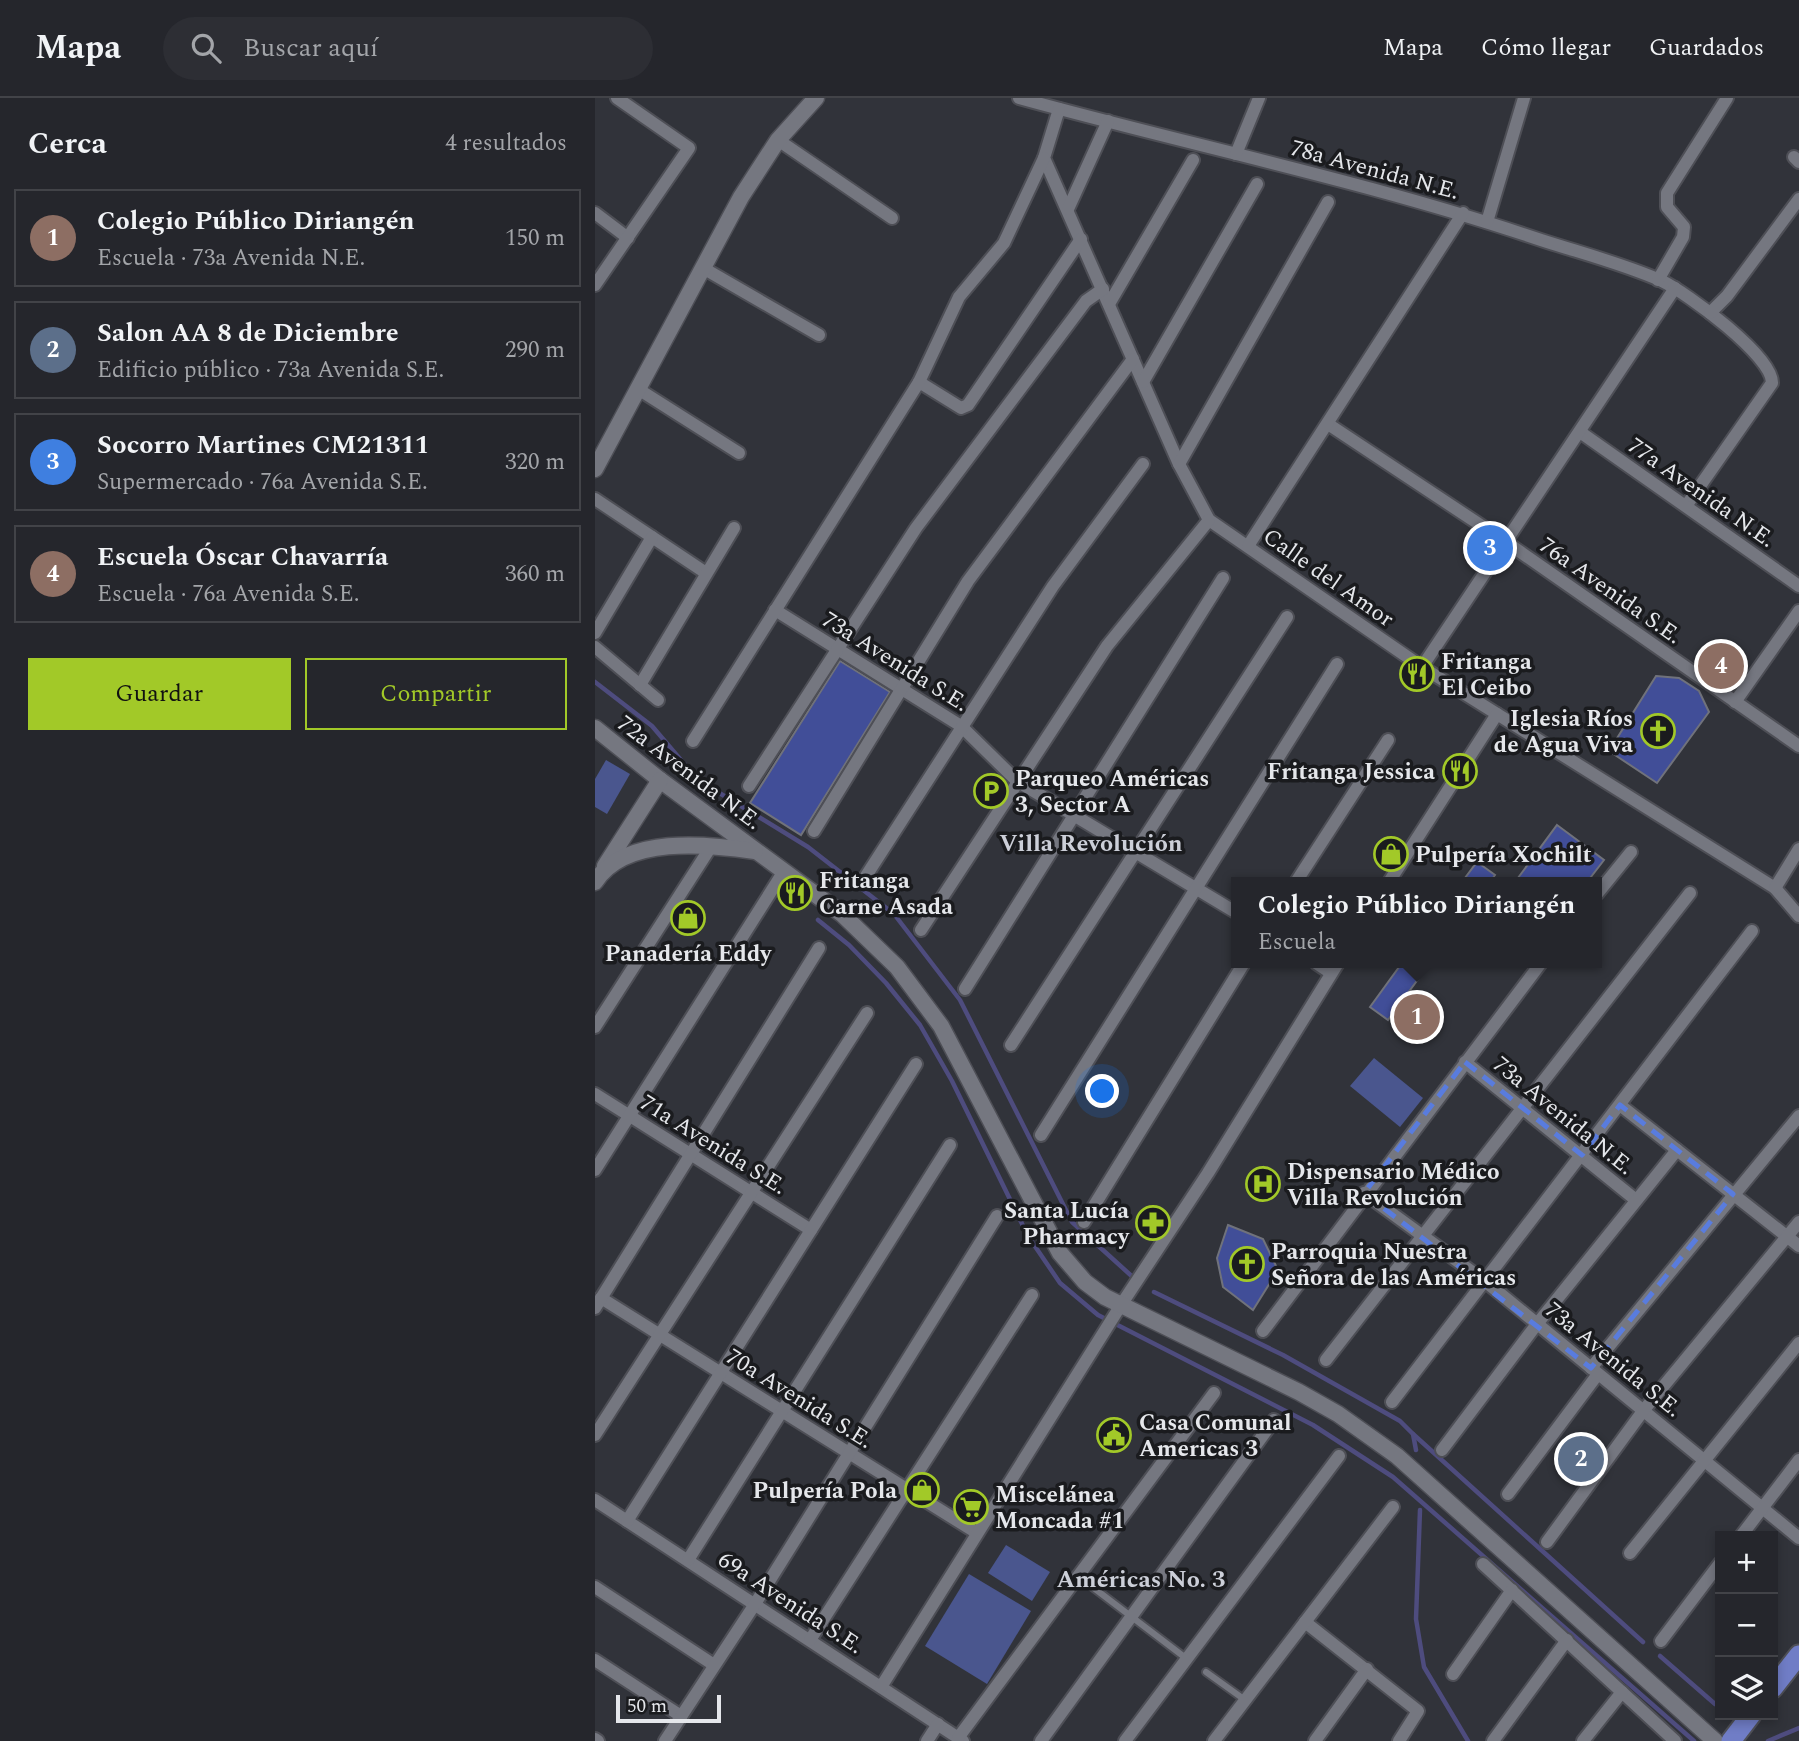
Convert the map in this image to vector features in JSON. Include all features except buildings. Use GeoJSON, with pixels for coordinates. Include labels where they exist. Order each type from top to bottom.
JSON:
{"type":"FeatureCollection","features":[{"type":"Feature","properties":{"kind":"main road"},"geometry":{"type":"LineString","coordinates":[[1778,1681],[1799,1654]]}},
{"type":"Feature","properties":{"kind":"main road"},"geometry":{"type":"LineString","coordinates":[[1731,1741],[1748,1720]]}},
{"type":"Feature","properties":{"kind":"street"},"geometry":{"type":"LineString","coordinates":[[595,285],[689,148],[617,98]]}},
{"type":"Feature","properties":{"kind":"street"},"geometry":{"type":"LineString","coordinates":[[595,469],[741,197],[778,140],[816,98]]}},
{"type":"Feature","properties":{"kind":"street","name":"78a Avenida N.E."},"geometry":{"type":"LineString","coordinates":[[1019,98],[1463,214],[1675,288],[1710,313],[1769,369],[1772,383],[1686,506]]}},
{"type":"Feature","properties":{"kind":"street"},"geometry":{"type":"LineString","coordinates":[[1236,154],[1259,98]]}},
{"type":"Feature","properties":{"kind":"street"},"geometry":{"type":"LineString","coordinates":[[1487,222],[1524,98]]}},
{"type":"Feature","properties":{"kind":"street"},"geometry":{"type":"LineString","coordinates":[[1658,280],[1682,237],[1684,228],[1667,207],[1667,193],[1727,98]]}},
{"type":"Feature","properties":{"kind":"street"},"geometry":{"type":"LineString","coordinates":[[694,741],[919,382],[959,297],[1004,243],[1044,158],[1059,109]]}},
{"type":"Feature","properties":{"kind":"street"},"geometry":{"type":"LineString","coordinates":[[1068,209],[1108,121]]}},
{"type":"Feature","properties":{"kind":"street"},"geometry":{"type":"LineString","coordinates":[[778,140],[892,218]]}},
{"type":"Feature","properties":{"kind":"street","name":"Calle del Amor"},"geometry":{"type":"LineString","coordinates":[[1044,158],[1179,464],[1209,520],[1422,667],[1775,888],[1799,916]]}},
{"type":"Feature","properties":{"kind":"street"},"geometry":{"type":"LineString","coordinates":[[1109,304],[1193,160]]}},
{"type":"Feature","properties":{"kind":"street"},"geometry":{"type":"LineString","coordinates":[[1143,382],[1257,184]]}},
{"type":"Feature","properties":{"kind":"street"},"geometry":{"type":"LineString","coordinates":[[1710,313],[1727,296],[1799,200]]}},
{"type":"Feature","properties":{"kind":"street"},"geometry":{"type":"LineString","coordinates":[[1179,464],[1328,202]]}},
{"type":"Feature","properties":{"kind":"street"},"geometry":{"type":"LineString","coordinates":[[595,214],[628,237]]}},
{"type":"Feature","properties":{"kind":"street"},"geometry":{"type":"LineString","coordinates":[[1248,547],[1463,214]]}},
{"type":"Feature","properties":{"kind":"street"},"geometry":{"type":"LineString","coordinates":[[919,382],[961,408],[968,405],[1081,239]]}},
{"type":"Feature","properties":{"kind":"street"},"geometry":{"type":"LineString","coordinates":[[703,268],[818,335]]}},
{"type":"Feature","properties":{"kind":"street"},"geometry":{"type":"LineString","coordinates":[[1422,667],[1675,288]]}},
{"type":"Feature","properties":{"kind":"street"},"geometry":{"type":"LineString","coordinates":[[749,786],[836,647],[961,467],[1086,301],[1103,289]]}},
{"type":"Feature","properties":{"kind":"street"},"geometry":{"type":"LineString","coordinates":[[814,831],[968,581],[1133,359]]}},
{"type":"Feature","properties":{"kind":"street"},"geometry":{"type":"LineString","coordinates":[[638,389],[739,453]]}},
{"type":"Feature","properties":{"kind":"street","name":"76a Avenida S.E."},"geometry":{"type":"LineString","coordinates":[[1328,424],[1506,542],[1799,746]]}},
{"type":"Feature","properties":{"kind":"street","name":"77a Avenida N.E."},"geometry":{"type":"LineString","coordinates":[[1580,432],[1799,586]]}},
{"type":"Feature","properties":{"kind":"street"},"geometry":{"type":"LineString","coordinates":[[866,876],[1053,586],[1143,464]]}},
{"type":"Feature","properties":{"kind":"street"},"geometry":{"type":"LineString","coordinates":[[595,499],[706,573]]}},
{"type":"Feature","properties":{"kind":"street"},"geometry":{"type":"LineString","coordinates":[[921,930],[1107,646],[1209,520]]}},
{"type":"Feature","properties":{"kind":"street"},"geometry":{"type":"LineString","coordinates":[[640,685],[734,528]]}},
{"type":"Feature","properties":{"kind":"street"},"geometry":{"type":"LineString","coordinates":[[595,632],[652,537]]}},
{"type":"Feature","properties":{"kind":"street"},"geometry":{"type":"LineString","coordinates":[[965,989],[1223,578]]}},
{"type":"Feature","properties":{"kind":"street","name":"73a Avenida S.E."},"geometry":{"type":"LineString","coordinates":[[775,610],[961,726],[1017,781],[1231,909]]}},
{"type":"Feature","properties":{"kind":"street"},"geometry":{"type":"LineString","coordinates":[[1735,702],[1799,611]]}},
{"type":"Feature","properties":{"kind":"street"},"geometry":{"type":"LineString","coordinates":[[1010,1045],[1287,617]]}},
{"type":"Feature","properties":{"kind":"street"},"geometry":{"type":"LineString","coordinates":[[595,647],[658,700]]}},
{"type":"Feature","properties":{"kind":"street"},"geometry":{"type":"LineString","coordinates":[[1041,1135],[1337,664]]}},
{"type":"Feature","properties":{"kind":"street"},"geometry":{"type":"LineString","coordinates":[[1392,877],[1497,714]]}},
{"type":"Feature","properties":{"kind":"street","name":"72a Avenida N.E."},"geometry":{"type":"LineString","coordinates":[[595,728],[660,780],[842,914],[897,967],[929,1007],[1060,1253],[1085,1282],[1118,1310],[1299,1392],[1338,1414],[1397,1456],[1715,1741]]}},
{"type":"Feature","properties":{"kind":"street"},"geometry":{"type":"LineString","coordinates":[[1299,877],[1388,740]]}},
{"type":"Feature","properties":{"kind":"street"},"geometry":{"type":"LineString","coordinates":[[595,882],[660,780]]}},
{"type":"Feature","properties":{"kind":"street"},"geometry":{"type":"LineString","coordinates":[[605,866],[647,850],[674,845],[712,845],[757,851]]}},
{"type":"Feature","properties":{"kind":"street"},"geometry":{"type":"LineString","coordinates":[[595,1027],[712,845]]}},
{"type":"Feature","properties":{"kind":"street"},"geometry":{"type":"LineString","coordinates":[[1775,888],[1799,849]]}},
{"type":"Feature","properties":{"kind":"street"},"geometry":{"type":"LineString","coordinates":[[1602,888],[1631,852]]}},
{"type":"Feature","properties":{"kind":"street"},"geometry":{"type":"LineString","coordinates":[[595,1170],[784,871]]}},
{"type":"Feature","properties":{"kind":"street"},"geometry":{"type":"LineString","coordinates":[[1325,1360],[1426,1235],[1690,893]]}},
{"type":"Feature","properties":{"kind":"street"},"geometry":{"type":"LineString","coordinates":[[1392,1402],[1752,932]]}},
{"type":"Feature","properties":{"kind":"street"},"geometry":{"type":"LineString","coordinates":[[598,1303],[819,948]]}},
{"type":"Feature","properties":{"kind":"street"},"geometry":{"type":"LineString","coordinates":[[1084,1222],[1241,968]]}},
{"type":"Feature","properties":{"kind":"street"},"geometry":{"type":"LineString","coordinates":[[881,1687],[1335,968]]}},
{"type":"Feature","properties":{"kind":"street"},"geometry":{"type":"LineString","coordinates":[[1263,1331],[1364,1193],[1537,968]]}},
{"type":"Feature","properties":{"kind":"street"},"geometry":{"type":"LineString","coordinates":[[595,1435],[867,1013]]}},
{"type":"Feature","properties":{"kind":"street","name":"73a Avenida N.E."},"geometry":{"type":"LineString","coordinates":[[1465,1062],[1636,1200]]}},
{"type":"Feature","properties":{"kind":"street"},"geometry":{"type":"LineString","coordinates":[[627,1521],[916,1064]]}},
{"type":"Feature","properties":{"kind":"street","name":"71a Avenida S.E."},"geometry":{"type":"LineString","coordinates":[[595,1094],[811,1230]]}},
{"type":"Feature","properties":{"kind":"street"},"geometry":{"type":"LineString","coordinates":[[1620,1105],[1799,1246]]}},
{"type":"Feature","properties":{"kind":"street"},"geometry":{"type":"LineString","coordinates":[[1508,1494],[1594,1371],[1799,1116]]}},
{"type":"Feature","properties":{"kind":"street"},"geometry":{"type":"LineString","coordinates":[[688,1560],[950,1145]]}},
{"type":"Feature","properties":{"kind":"street"},"geometry":{"type":"LineString","coordinates":[[1442,1450],[1537,1324],[1677,1150]]}},
{"type":"Feature","properties":{"kind":"street","name":"73a Avenida S.E."},"geometry":{"type":"LineString","coordinates":[[1364,1193],[1426,1235],[1486,1282],[1799,1538]]}},
{"type":"Feature","properties":{"kind":"street"},"geometry":{"type":"LineString","coordinates":[[665,1741],[755,1604],[997,1216]]}},
{"type":"Feature","properties":{"kind":"street"},"geometry":{"type":"LineString","coordinates":[[1547,1542],[1643,1411],[1799,1222]]}},
{"type":"Feature","properties":{"kind":"street"},"geometry":{"type":"LineString","coordinates":[[810,1640],[1032,1295]]}},
{"type":"Feature","properties":{"kind":"street","name":"70a Avenida S.E."},"geometry":{"type":"LineString","coordinates":[[598,1303],[660,1334],[977,1533]]}},
{"type":"Feature","properties":{"kind":"street"},"geometry":{"type":"LineString","coordinates":[[1630,1553],[1799,1343]]}},
{"type":"Feature","properties":{"kind":"street"},"geometry":{"type":"LineString","coordinates":[[960,1739],[1077,1576],[1214,1393]]}},
{"type":"Feature","properties":{"kind":"street"},"geometry":{"type":"LineString","coordinates":[[1041,1741],[1274,1420]]}},
{"type":"Feature","properties":{"kind":"street"},"geometry":{"type":"LineString","coordinates":[[1125,1741],[1339,1456]]}},
{"type":"Feature","properties":{"kind":"street"},"geometry":{"type":"LineString","coordinates":[[1745,1531],[1799,1460]]}},
{"type":"Feature","properties":{"kind":"street","name":"69a Avenida S.E."},"geometry":{"type":"LineString","coordinates":[[595,1500],[960,1739]]}},
{"type":"Feature","properties":{"kind":"street"},"geometry":{"type":"LineString","coordinates":[[1214,1741],[1393,1507]]}},
{"type":"Feature","properties":{"kind":"street"},"geometry":{"type":"LineString","coordinates":[[1483,1564],[1675,1741]]}},
{"type":"Feature","properties":{"kind":"street"},"geometry":{"type":"LineString","coordinates":[[1661,1641],[1715,1570]]}},
{"type":"Feature","properties":{"kind":"street"},"geometry":{"type":"LineString","coordinates":[[595,1587],[714,1665]]}},
{"type":"Feature","properties":{"kind":"street"},"geometry":{"type":"LineString","coordinates":[[1454,1674],[1513,1590]]}},
{"type":"Feature","properties":{"kind":"street"},"geometry":{"type":"LineString","coordinates":[[1305,1622],[1418,1711],[1399,1741]]}},
{"type":"Feature","properties":{"kind":"street"},"geometry":{"type":"LineString","coordinates":[[1493,1741],[1567,1640]]}},
{"type":"Feature","properties":{"kind":"street"},"geometry":{"type":"LineString","coordinates":[[595,1660],[681,1716]]}},
{"type":"Feature","properties":{"kind":"street"},"geometry":{"type":"LineString","coordinates":[[1315,1741],[1367,1669]]}},
{"type":"Feature","properties":{"kind":"street"},"geometry":{"type":"LineString","coordinates":[[1583,1741],[1622,1692]]}},
{"type":"Feature","properties":{"kind":"street"},"geometry":{"type":"LineString","coordinates":[[927,1741],[938,1724]]}},
{"type":"Feature","properties":{"kind":"lane"},"geometry":{"type":"LineString","coordinates":[[1077,1576],[1187,1659]]}},
{"type":"Feature","properties":{"kind":"lane"},"geometry":{"type":"LineString","coordinates":[[1206,1672],[1245,1700]]}},
{"type":"Feature","properties":{"kind":"highlighted area"},"geometry":{"type":"Polygon","coordinates":[[[1465,1062],[1582,1155],[1620,1105],[1733,1194],[1591,1368],[1364,1193],[1465,1062]]]}},
{"type":"Feature","properties":{"kind":"shaded area"},"geometry":{"type":"Polygon","coordinates":[[[606,760],[630,774],[607,814],[595,807],[595,779],[606,760]]]}},
{"type":"Feature","properties":{"kind":"shaded area"},"geometry":{"type":"Polygon","coordinates":[[[1374,1058],[1423,1098],[1400,1127],[1350,1086],[1374,1058]]]}},
{"type":"Feature","properties":{"kind":"shaded area"},"geometry":{"type":"Polygon","coordinates":[[[1006,1545],[1050,1572],[1032,1601],[988,1573],[1006,1545]]]}},
{"type":"Feature","properties":{"kind":"shaded area"},"geometry":{"type":"Polygon","coordinates":[[[969,1574],[1031,1611],[987,1684],[925,1646],[969,1574]]]}},
{"type":"Feature","properties":{"kind":"waterway"},"geometry":{"type":"LineString","coordinates":[[595,682],[652,726],[698,780],[808,847],[894,914],[960,1000],[1072,1222],[1136,1280]]}},
{"type":"Feature","properties":{"kind":"waterway"},"geometry":{"type":"LineString","coordinates":[[818,920],[849,945],[886,983],[920,1025],[952,1081],[1028,1236],[1060,1283],[1098,1315],[1313,1425],[1393,1477],[1694,1741]]}},
{"type":"Feature","properties":{"kind":"waterway"},"geometry":{"type":"LineString","coordinates":[[1154,1292],[1283,1355],[1400,1421],[1413,1434],[1416,1450]]}},
{"type":"Feature","properties":{"kind":"waterway"},"geometry":{"type":"LineString","coordinates":[[1413,1434],[1643,1642]]}},
{"type":"Feature","properties":{"kind":"waterway"},"geometry":{"type":"LineString","coordinates":[[1420,1510],[1416,1619],[1424,1667],[1468,1741]]}},
{"type":"Feature","properties":{"kind":"waterway"},"geometry":{"type":"LineString","coordinates":[[1660,1656],[1715,1704]]}},
{"type":"Feature","properties":{"kind":"waterway"},"geometry":{"type":"LineString","coordinates":[[1768,1741],[1799,1728]]}},
{"type":"Feature","properties":{"kind":"place","name":"Socorro Martines CM21311"},"geometry":{"type":"Point","coordinates":[1490,548]}},
{"type":"Feature","properties":{"kind":"place","name":"Escuela Óscar Chavarría"},"geometry":{"type":"Point","coordinates":[1721,666]}},
{"type":"Feature","properties":{"kind":"place","name":"Fritanga El Ceibo"},"geometry":{"type":"Point","coordinates":[1417,674]}},
{"type":"Feature","properties":{"kind":"place","name":"Iglesia Ríos de Agua Viva"},"geometry":{"type":"Point","coordinates":[1658,731]}},
{"type":"Feature","properties":{"kind":"place","name":"Fritanga Jessica"},"geometry":{"type":"Point","coordinates":[1460,771]}},
{"type":"Feature","properties":{"kind":"place","name":"Parqueo Américas 3, Sector A"},"geometry":{"type":"Point","coordinates":[991,791]}},
{"type":"Feature","properties":{"kind":"place","name":"Pulpería Xochilt"},"geometry":{"type":"Point","coordinates":[1391,854]}},
{"type":"Feature","properties":{"kind":"place","name":"Fritanga Carne Asada"},"geometry":{"type":"Point","coordinates":[795,893]}},
{"type":"Feature","properties":{"kind":"place","name":"Panadería Eddy"},"geometry":{"type":"Point","coordinates":[688,918]}},
{"type":"Feature","properties":{"kind":"place","name":"Colegio Público Diriangén"},"geometry":{"type":"Point","coordinates":[1417,1017]}},
{"type":"Feature","properties":{"kind":"place","name":"Dispensario Médico Villa Revolución"},"geometry":{"type":"Point","coordinates":[1263,1184]}},
{"type":"Feature","properties":{"kind":"place","name":"Santa Lucía Pharmacy"},"geometry":{"type":"Point","coordinates":[1153,1223]}},
{"type":"Feature","properties":{"kind":"place","name":"Parroquia Nuestra Señora de las Américas"},"geometry":{"type":"Point","coordinates":[1247,1264]}},
{"type":"Feature","properties":{"kind":"place","name":"Casa Comunal Americas 3"},"geometry":{"type":"Point","coordinates":[1114,1435]}},
{"type":"Feature","properties":{"kind":"place","name":"Salon AA 8 de Diciembre"},"geometry":{"type":"Point","coordinates":[1581,1459]}},
{"type":"Feature","properties":{"kind":"place","name":"Pulpería Pola"},"geometry":{"type":"Point","coordinates":[922,1490]}},
{"type":"Feature","properties":{"kind":"place","name":"Miscelánea Moncada #1"},"geometry":{"type":"Point","coordinates":[971,1507]}},
{"type":"Feature","properties":{"kind":"district","name":"Villa Revolución"},"geometry":{"type":"Point","coordinates":[1091,843]}},
{"type":"Feature","properties":{"kind":"district","name":"Américas No. 3"},"geometry":{"type":"Point","coordinates":[1141,1579]}}]}
